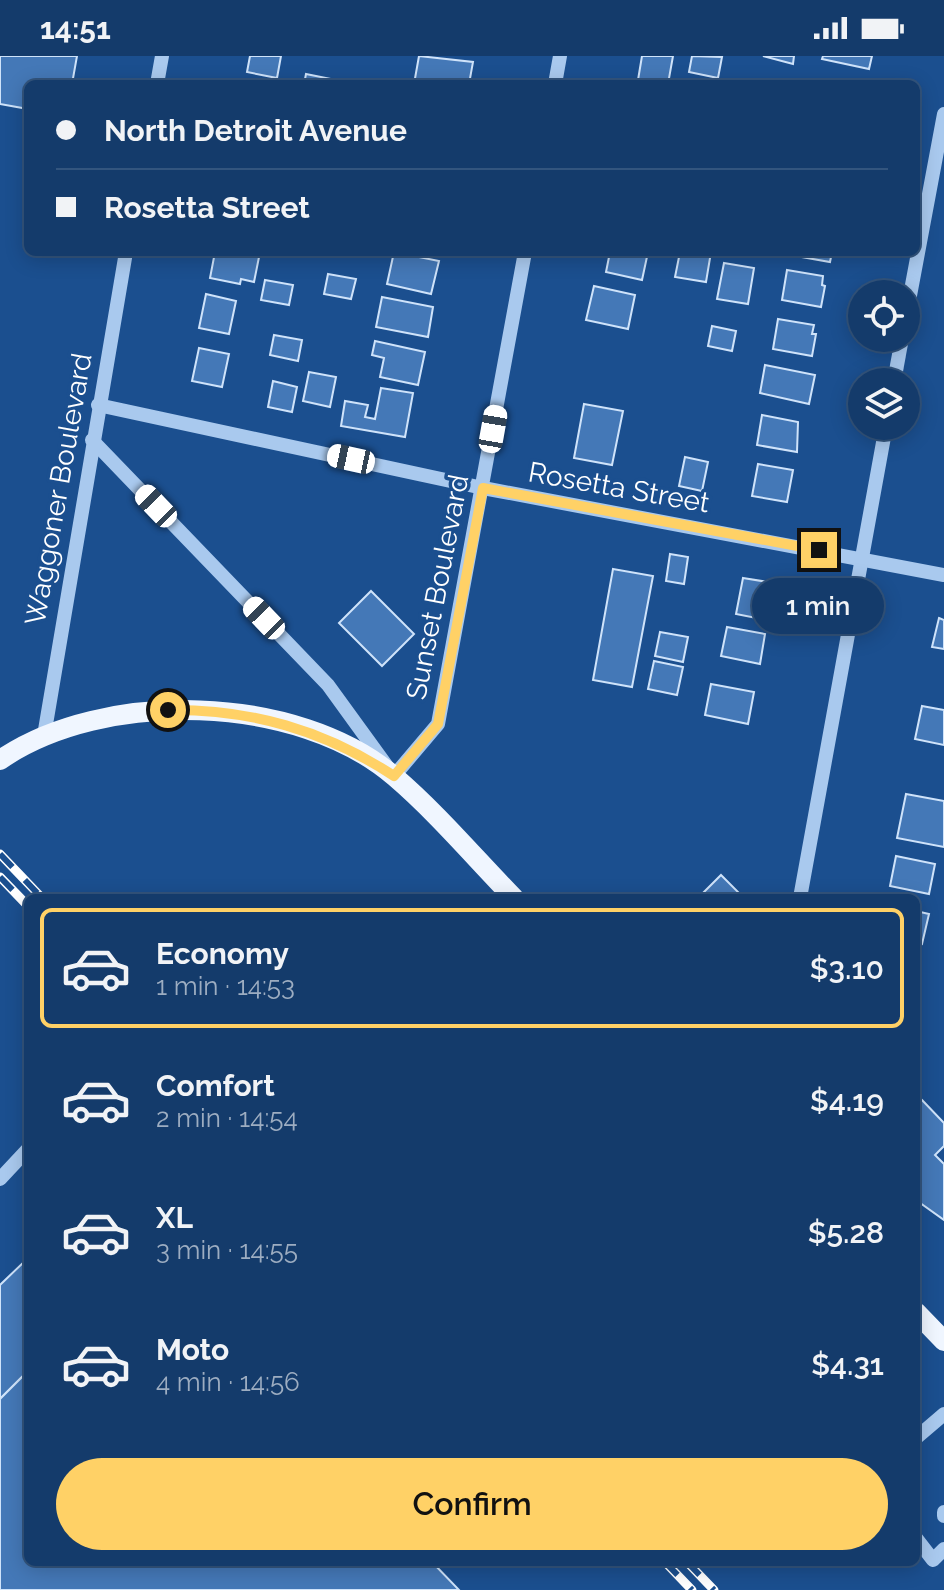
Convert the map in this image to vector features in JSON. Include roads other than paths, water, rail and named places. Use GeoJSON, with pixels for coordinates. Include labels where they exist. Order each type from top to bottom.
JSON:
{"type":"FeatureCollection","features":[{"type":"Feature","properties":{"kind":"main road"},"geometry":{"type":"LineString","coordinates":[[0,760],[44,736],[145,711],[213,710],[267,718],[358,752],[394,776],[510,894]]}},
{"type":"Feature","properties":{"kind":"main road"},"geometry":{"type":"LineString","coordinates":[[920,1316],[944,1341]]}},
{"type":"Feature","properties":{"kind":"street"},"geometry":{"type":"LineString","coordinates":[[158,80],[162,56]]}},
{"type":"Feature","properties":{"kind":"street"},"geometry":{"type":"LineString","coordinates":[[556,80],[560,56]]}},
{"type":"Feature","properties":{"kind":"street"},"geometry":{"type":"LineString","coordinates":[[920,242],[944,114]]}},
{"type":"Feature","properties":{"kind":"street","name":"Waggoner Boulevard"},"geometry":{"type":"LineString","coordinates":[[44,736],[125,256]]}},
{"type":"Feature","properties":{"kind":"street","name":"Sunset Boulevard"},"geometry":{"type":"LineString","coordinates":[[394,776],[438,724],[524,256]]}},
{"type":"Feature","properties":{"kind":"street"},"geometry":{"type":"LineString","coordinates":[[913,280],[917,256]]}},
{"type":"Feature","properties":{"kind":"street","name":"Rosetta Street"},"geometry":{"type":"LineString","coordinates":[[98,405],[483,488],[944,575]]}},
{"type":"Feature","properties":{"kind":"street"},"geometry":{"type":"LineString","coordinates":[[92,440],[328,685],[394,776]]}},
{"type":"Feature","properties":{"kind":"street"},"geometry":{"type":"LineString","coordinates":[[801,894],[883,440]]}},
{"type":"Feature","properties":{"kind":"street"},"geometry":{"type":"LineString","coordinates":[[0,1179],[24,1153]]}},
{"type":"Feature","properties":{"kind":"street"},"geometry":{"type":"LineString","coordinates":[[920,1435],[944,1414]]}},
{"type":"Feature","properties":{"kind":"street"},"geometry":{"type":"LineString","coordinates":[[920,1543],[933,1560],[944,1549]]}},
{"type":"Feature","properties":{"kind":"railway"},"geometry":{"type":"LineString","coordinates":[[0,854],[38,894]]}},
{"type":"Feature","properties":{"kind":"railway"},"geometry":{"type":"LineString","coordinates":[[0,877],[24,902]]}},
{"type":"Feature","properties":{"kind":"railway"},"geometry":{"type":"LineString","coordinates":[[669,1566],[692,1590]]}},
{"type":"Feature","properties":{"kind":"railway"},"geometry":{"type":"LineString","coordinates":[[691,1566],[714,1590]]}}]}
